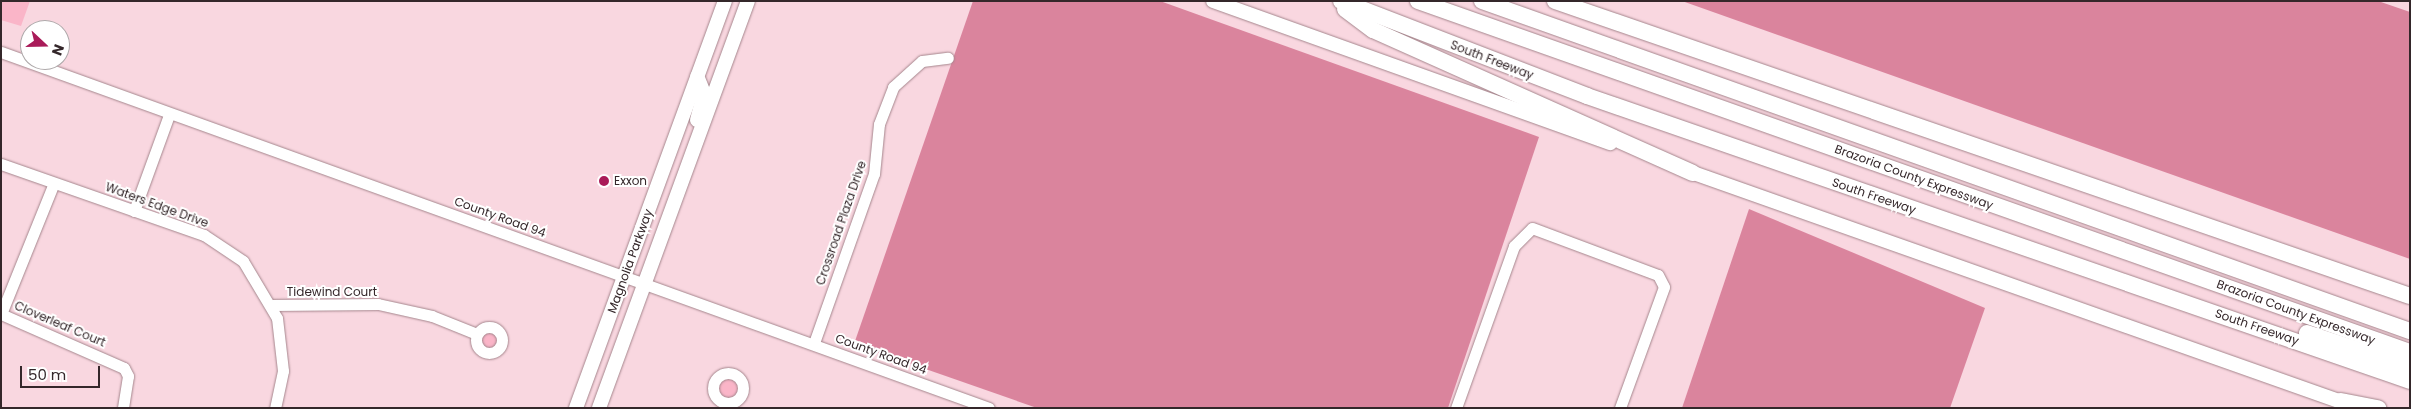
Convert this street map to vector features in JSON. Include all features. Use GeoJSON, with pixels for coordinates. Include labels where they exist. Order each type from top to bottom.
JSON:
{"type":"FeatureCollection","features":[{"type":"Feature","properties":{"kind":"highway"},"geometry":{"type":"LineString","coordinates":[[1335,1],[1373,30],[1693,173]]}},
{"type":"Feature","properties":{"kind":"highway","name":"South Freeway"},"geometry":{"type":"LineString","coordinates":[[1341,1],[1596,100],[2410,381]]}},
{"type":"Feature","properties":{"kind":"highway","name":"Brazoria County Expressway"},"geometry":{"type":"LineString","coordinates":[[1418,1],[2410,352]]}},
{"type":"Feature","properties":{"kind":"highway","name":"Brazoria County Expressway"},"geometry":{"type":"LineString","coordinates":[[1482,1],[2410,331]]}},
{"type":"Feature","properties":{"kind":"highway"},"geometry":{"type":"LineString","coordinates":[[1555,1],[2410,296]]}},
{"type":"Feature","properties":{"kind":"highway"},"geometry":{"type":"LineString","coordinates":[[1590,1],[1778,79]]}},
{"type":"Feature","properties":{"kind":"highway"},"geometry":{"type":"LineString","coordinates":[[2220,314],[2250,314],[2410,366]]}},
{"type":"Feature","properties":{"kind":"highway"},"geometry":{"type":"LineString","coordinates":[[2341,402],[2378,408]]}},
{"type":"Feature","properties":{"kind":"main road","name":"Magnolia Parkway"},"geometry":{"type":"LineString","coordinates":[[576,408],[725,1]]}},
{"type":"Feature","properties":{"kind":"main road","name":"Magnolia Parkway"},"geometry":{"type":"LineString","coordinates":[[599,408],[643,283],[748,1]]}},
{"type":"Feature","properties":{"kind":"main road"},"geometry":{"type":"LineString","coordinates":[[1213,1],[2359,408]]}},
{"type":"Feature","properties":{"kind":"main road"},"geometry":{"type":"LineString","coordinates":[[693,150],[704,93],[698,76]]}},
{"type":"Feature","properties":{"kind":"street","name":"County Road 94"},"geometry":{"type":"LineString","coordinates":[[1,52],[169,115],[814,343],[989,408]]}},
{"type":"Feature","properties":{"kind":"street","name":"Crossroad Plaza Drive"},"geometry":{"type":"LineString","coordinates":[[814,343],[874,174],[879,124],[893,86],[922,61],[948,58]]}},
{"type":"Feature","properties":{"kind":"street"},"geometry":{"type":"LineString","coordinates":[[134,211],[169,115]]}},
{"type":"Feature","properties":{"kind":"street","name":"Waters Edge Drive"},"geometry":{"type":"LineString","coordinates":[[1,164],[134,211],[224,247],[243,261],[273,306],[282,340],[283,371],[276,408]]}},
{"type":"Feature","properties":{"kind":"street"},"geometry":{"type":"LineString","coordinates":[[1,314],[54,183]]}},
{"type":"Feature","properties":{"kind":"street"},"geometry":{"type":"LineString","coordinates":[[1456,408],[1514,246],[1532,228],[1658,275],[1664,287],[1620,408]]}},
{"type":"Feature","properties":{"kind":"street","name":"Tidewind Court"},"geometry":{"type":"LineString","coordinates":[[273,306],[378,304],[432,316],[477,334]]}},
{"type":"Feature","properties":{"kind":"street","name":"Cloverleaf Court"},"geometry":{"type":"LineString","coordinates":[[1,314],[124,368],[128,376],[123,408]]}},
{"type":"Feature","properties":{"kind":"shaded area"},"geometry":{"type":"Polygon","coordinates":[[[1,1],[30,1],[23,20],[20,20],[20,26],[1,20],[1,1]]]}},
{"type":"Feature","properties":{"kind":"shaded area"},"geometry":{"type":"Polygon","coordinates":[[[973,1],[1160,1],[1539,137],[1448,408],[1037,408],[854,344],[973,1]]]}},
{"type":"Feature","properties":{"kind":"shaded area"},"geometry":{"type":"Polygon","coordinates":[[[1682,1],[2378,1],[2410,12],[2410,259],[1682,1]]]}},
{"type":"Feature","properties":{"kind":"shaded area"},"geometry":{"type":"Polygon","coordinates":[[[1749,209],[1985,308],[1950,408],[1682,408],[1749,209]]]}},
{"type":"Feature","properties":{"kind":"shaded area"},"geometry":{"type":"Polygon","coordinates":[[[486,332],[492,332],[497,337],[495,346],[486,348],[481,343],[481,337],[486,332]]]}},
{"type":"Feature","properties":{"kind":"shaded area"},"geometry":{"type":"Polygon","coordinates":[[[728,374],[737,378],[741,387],[737,396],[728,400],[719,396],[715,387],[719,378],[728,374]]]}},
{"type":"Feature","properties":{"kind":"place","name":"Exxon"},"geometry":{"type":"Point","coordinates":[604,181]}}]}
